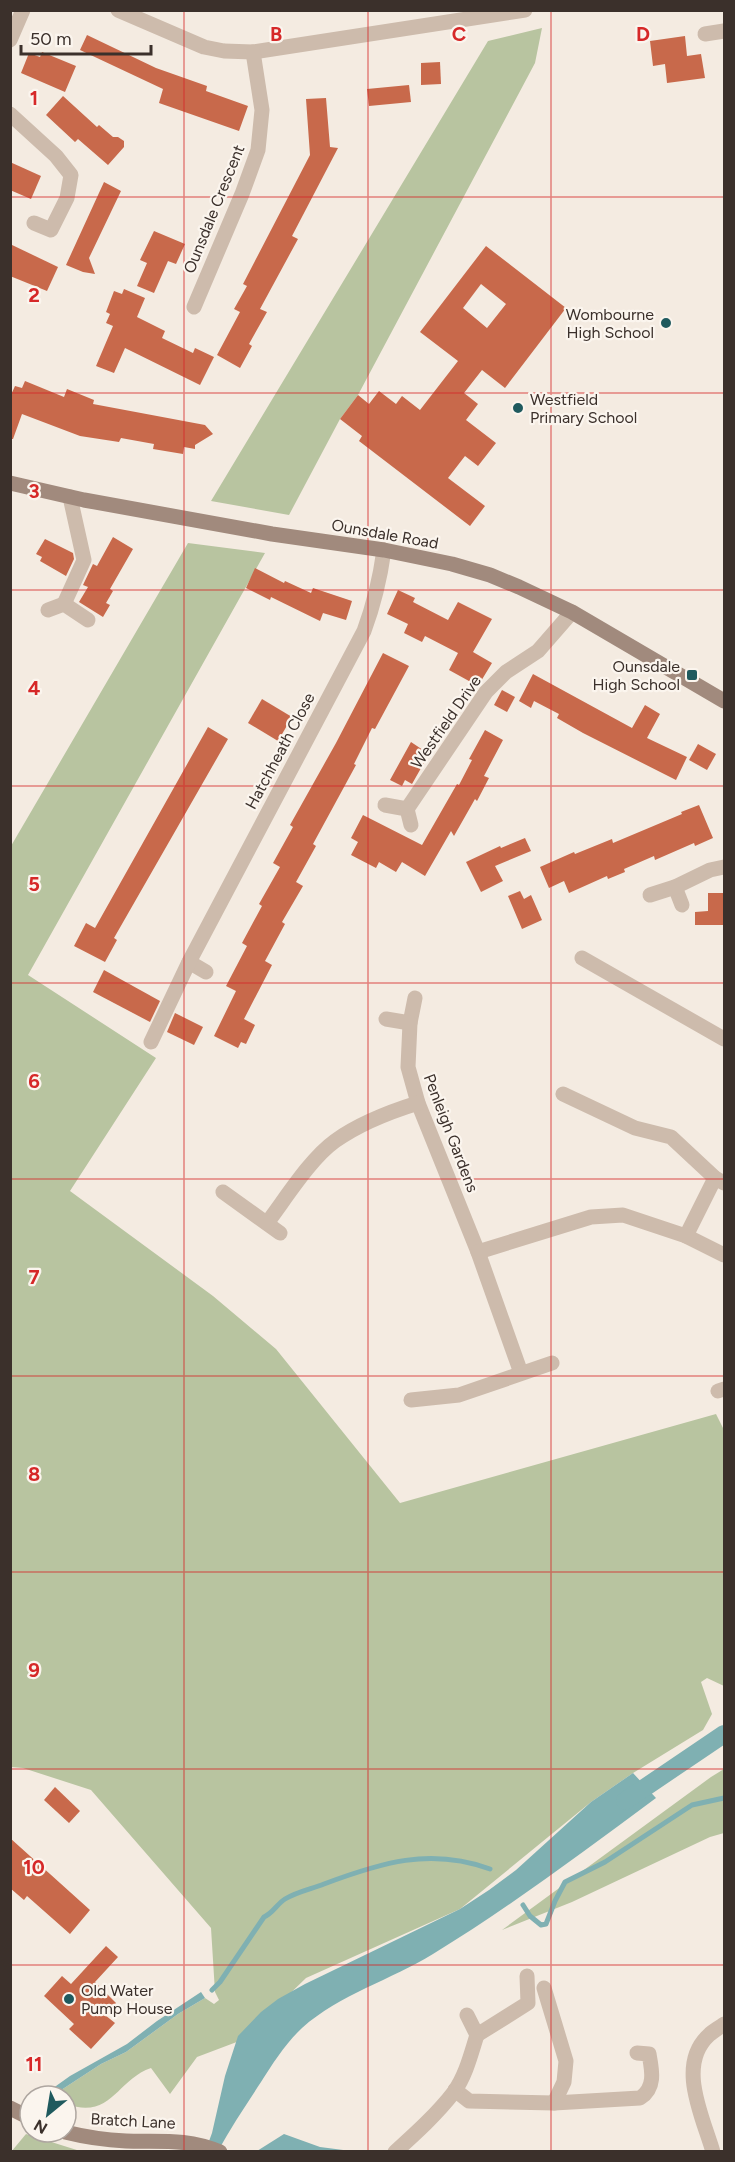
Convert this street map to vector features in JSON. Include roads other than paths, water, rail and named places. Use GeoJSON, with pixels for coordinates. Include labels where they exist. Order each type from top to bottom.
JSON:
{"type":"FeatureCollection","features":[{"type":"Feature","properties":{"kind":"street"},"geometry":{"type":"LineString","coordinates":[[10,40],[23,10]]}},
{"type":"Feature","properties":{"kind":"street"},"geometry":{"type":"LineString","coordinates":[[118,10],[204,46],[224,51],[253,52],[525,10]]}},
{"type":"Feature","properties":{"kind":"street"},"geometry":{"type":"LineString","coordinates":[[705,34],[724,31]]}},
{"type":"Feature","properties":{"kind":"street","name":"Ounsdale Crescent"},"geometry":{"type":"LineString","coordinates":[[194,307],[258,150],[261,110],[253,52]]}},
{"type":"Feature","properties":{"kind":"street"},"geometry":{"type":"LineString","coordinates":[[10,114],[56,156],[71,175],[67,198],[51,230],[34,223]]}},
{"type":"Feature","properties":{"kind":"street","name":"Ounsdale Road"},"geometry":{"type":"LineString","coordinates":[[10,483],[70,497],[272,534],[384,550],[452,564],[490,575],[572,612],[724,701]]}},
{"type":"Feature","properties":{"kind":"street"},"geometry":{"type":"LineString","coordinates":[[48,610],[64,604],[84,560],[70,497]]}},
{"type":"Feature","properties":{"kind":"street","name":"Hatchheath Close"},"geometry":{"type":"LineString","coordinates":[[150,1042],[189,962],[364,631],[374,604],[384,550]]}},
{"type":"Feature","properties":{"kind":"street"},"geometry":{"type":"LineString","coordinates":[[64,604],[88,620]]}},
{"type":"Feature","properties":{"kind":"street","name":"Westfield Drive"},"geometry":{"type":"LineString","coordinates":[[407,809],[486,692],[506,672],[538,651],[572,612]]}},
{"type":"Feature","properties":{"kind":"street"},"geometry":{"type":"LineString","coordinates":[[385,805],[407,809],[411,825]]}},
{"type":"Feature","properties":{"kind":"street"},"geometry":{"type":"LineString","coordinates":[[650,895],[675,887],[710,870],[724,867]]}},
{"type":"Feature","properties":{"kind":"street"},"geometry":{"type":"LineString","coordinates":[[675,887],[682,905]]}},
{"type":"Feature","properties":{"kind":"street"},"geometry":{"type":"LineString","coordinates":[[582,958],[724,1038]]}},
{"type":"Feature","properties":{"kind":"street"},"geometry":{"type":"LineString","coordinates":[[189,962],[206,972]]}},
{"type":"Feature","properties":{"kind":"street","name":"Penleigh Gardens"},"geometry":{"type":"LineString","coordinates":[[416,998],[410,1023],[408,1067],[418,1103],[478,1252],[521,1373]]}},
{"type":"Feature","properties":{"kind":"street"},"geometry":{"type":"LineString","coordinates":[[386,1019],[410,1023]]}},
{"type":"Feature","properties":{"kind":"street"},"geometry":{"type":"LineString","coordinates":[[563,1094],[635,1128],[671,1137],[720,1180],[686,1236]]}},
{"type":"Feature","properties":{"kind":"street"},"geometry":{"type":"LineString","coordinates":[[223,1192],[273,1228],[308,1169],[334,1142],[384,1114],[418,1103]]}},
{"type":"Feature","properties":{"kind":"street"},"geometry":{"type":"LineString","coordinates":[[478,1252],[591,1217],[623,1215],[686,1236],[724,1255]]}},
{"type":"Feature","properties":{"kind":"street"},"geometry":{"type":"LineString","coordinates":[[411,1401],[459,1395],[552,1363]]}},
{"type":"Feature","properties":{"kind":"street"},"geometry":{"type":"LineString","coordinates":[[395,2151],[423,2127],[455,2090],[477,2035],[528,2003],[527,1976]]}},
{"type":"Feature","properties":{"kind":"street"},"geometry":{"type":"LineString","coordinates":[[544,1988],[566,2061],[564,2082],[554,2103]]}},
{"type":"Feature","properties":{"kind":"street"},"geometry":{"type":"LineString","coordinates":[[467,2014],[477,2035]]}},
{"type":"Feature","properties":{"kind":"street"},"geometry":{"type":"LineString","coordinates":[[713,2151],[693,2080],[695,2058],[707,2036],[724,2025]]}},
{"type":"Feature","properties":{"kind":"street"},"geometry":{"type":"LineString","coordinates":[[455,2090],[469,2101],[554,2103],[640,2097],[646,2094],[652,2082],[649,2054],[637,2053]]}},
{"type":"Feature","properties":{"kind":"street","name":"Bratch Lane"},"geometry":{"type":"LineString","coordinates":[[78,2135],[92,2138],[201,2144],[219,2151]]}},
{"type":"Feature","properties":{"kind":"water"},"geometry":{"type":"Polygon","coordinates":[[[633,1773],[656,1798],[546,1879],[462,1936],[417,1963],[349,1996],[317,2016],[296,2034],[280,2054],[218,2151],[205,2152],[238,2036],[261,2012],[278,1999],[305,1984],[460,1909],[516,1870],[591,1802],[633,1773]]]}},
{"type":"Feature","properties":{"kind":"water"},"geometry":{"type":"Polygon","coordinates":[[[201,1992],[205,1998],[178,2014],[126,2052],[101,2064],[70,2084],[59,2084],[127,2044],[201,1992]]]}},
{"type":"Feature","properties":{"kind":"water"},"geometry":{"type":"Polygon","coordinates":[[[284,2134],[320,2147],[351,2151],[257,2151],[284,2134]]]}},
{"type":"Feature","properties":{"kind":"waterway"},"geometry":{"type":"LineString","coordinates":[[625,1801],[724,1734]]}},
{"type":"Feature","properties":{"kind":"waterway"},"geometry":{"type":"LineString","coordinates":[[523,1905],[530,1916],[541,1925],[546,1924],[565,1882],[605,1862],[692,1805],[724,1798]]}},
{"type":"Feature","properties":{"kind":"waterway"},"geometry":{"type":"LineString","coordinates":[[212,1990],[220,1982],[264,1917],[294,1894],[365,1870],[406,1860],[447,1859],[468,1862],[490,1869]]}},
{"type":"Feature","properties":{"kind":"place","name":"Wombourne High School"},"geometry":{"type":"Point","coordinates":[666,323]}},
{"type":"Feature","properties":{"kind":"place","name":"Westfield Primary School"},"geometry":{"type":"Point","coordinates":[518,408]}},
{"type":"Feature","properties":{"kind":"place","name":"Ounsdale High School"},"geometry":{"type":"Point","coordinates":[692,675]}},
{"type":"Feature","properties":{"kind":"place","name":"Old Water Pump House"},"geometry":{"type":"Point","coordinates":[69,1999]}}]}
